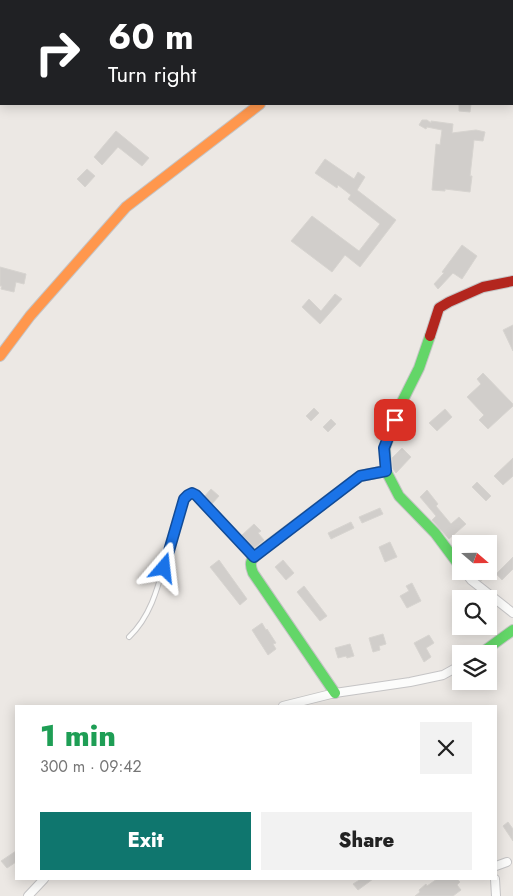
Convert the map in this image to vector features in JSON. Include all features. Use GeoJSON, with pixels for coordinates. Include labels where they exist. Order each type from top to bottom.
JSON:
{"type":"FeatureCollection","features":[{"type":"Feature","properties":{"kind":"street"},"geometry":{"type":"LineString","coordinates":[[0,356],[30,316],[126,207],[259,105]]}},
{"type":"Feature","properties":{"kind":"street"},"geometry":{"type":"LineString","coordinates":[[452,556],[434,533],[399,496],[386,471],[384,448],[400,406],[419,368],[439,308],[483,287],[513,281]]}},
{"type":"Feature","properties":{"kind":"street"},"geometry":{"type":"LineString","coordinates":[[335,693],[250,566],[254,557],[360,476],[386,471]]}},
{"type":"Feature","properties":{"kind":"street"},"geometry":{"type":"LineString","coordinates":[[471,580],[513,612]]}},
{"type":"Feature","properties":{"kind":"street"},"geometry":{"type":"LineString","coordinates":[[492,645],[513,630]]}},
{"type":"Feature","properties":{"kind":"street"},"geometry":{"type":"LineString","coordinates":[[290,705],[335,693],[443,675],[452,670]]}},
{"type":"Feature","properties":{"kind":"street"},"geometry":{"type":"LineString","coordinates":[[497,866],[507,862]]}},
{"type":"Feature","properties":{"kind":"street"},"geometry":{"type":"LineString","coordinates":[[28,896],[43,880]]}},
{"type":"Feature","properties":{"kind":"street"},"geometry":{"type":"LineString","coordinates":[[495,880],[496,896]]}},
{"type":"Feature","properties":{"kind":"lane"},"geometry":{"type":"LineString","coordinates":[[129,637],[138,629],[147,615],[184,499],[188,495],[192,493],[196,495],[254,557]]}},
{"type":"Feature","properties":{"kind":"building"},"geometry":{"type":"Polygon","coordinates":[[[459,105],[471,105],[470,112],[459,111],[459,105]]]}},
{"type":"Feature","properties":{"kind":"building"},"geometry":{"type":"Polygon","coordinates":[[[422,120],[427,120],[431,123],[431,121],[453,124],[452,133],[476,130],[485,132],[483,141],[474,140],[470,192],[445,189],[445,191],[432,190],[436,144],[440,145],[442,130],[427,127],[426,129],[419,125],[422,120]]]}},
{"type":"Feature","properties":{"kind":"building"},"geometry":{"type":"Polygon","coordinates":[[[116,131],[149,158],[142,166],[118,147],[102,165],[94,157],[116,131]]]}},
{"type":"Feature","properties":{"kind":"building"},"geometry":{"type":"Polygon","coordinates":[[[325,159],[354,179],[358,172],[365,177],[357,190],[396,220],[360,267],[345,255],[332,272],[291,241],[312,216],[359,251],[380,224],[348,199],[351,195],[338,185],[337,188],[315,173],[325,159]]]}},
{"type":"Feature","properties":{"kind":"building"},"geometry":{"type":"Polygon","coordinates":[[[87,169],[95,176],[85,187],[77,179],[87,169]]]}},
{"type":"Feature","properties":{"kind":"building"},"geometry":{"type":"Polygon","coordinates":[[[462,245],[477,256],[462,279],[453,273],[438,289],[434,284],[444,273],[442,272],[462,245]]]}},
{"type":"Feature","properties":{"kind":"building"},"geometry":{"type":"Polygon","coordinates":[[[0,267],[26,274],[24,284],[16,282],[14,292],[1,289],[0,267]]]}},
{"type":"Feature","properties":{"kind":"building"},"geometry":{"type":"Polygon","coordinates":[[[335,294],[342,299],[320,324],[302,307],[309,299],[321,311],[335,294]]]}},
{"type":"Feature","properties":{"kind":"building"},"geometry":{"type":"Polygon","coordinates":[[[513,325],[513,351],[503,330],[513,325]]]}},
{"type":"Feature","properties":{"kind":"building"},"geometry":{"type":"Polygon","coordinates":[[[483,373],[513,404],[488,429],[479,420],[484,415],[467,397],[481,384],[477,379],[483,373]]]}},
{"type":"Feature","properties":{"kind":"building"},"geometry":{"type":"Polygon","coordinates":[[[314,408],[319,413],[311,421],[306,416],[314,408]]]}},
{"type":"Feature","properties":{"kind":"building"},"geometry":{"type":"Polygon","coordinates":[[[445,409],[452,417],[437,431],[429,423],[445,409]]]}},
{"type":"Feature","properties":{"kind":"building"},"geometry":{"type":"Polygon","coordinates":[[[331,419],[336,424],[328,432],[323,427],[331,419]]]}},
{"type":"Feature","properties":{"kind":"building"},"geometry":{"type":"Polygon","coordinates":[[[402,448],[411,457],[396,473],[393,469],[392,458],[402,448]]]}},
{"type":"Feature","properties":{"kind":"building"},"geometry":{"type":"Polygon","coordinates":[[[513,458],[513,476],[503,485],[494,476],[513,458]]]}},
{"type":"Feature","properties":{"kind":"building"},"geometry":{"type":"Polygon","coordinates":[[[477,482],[491,496],[486,501],[472,487],[477,482]]]}},
{"type":"Feature","properties":{"kind":"building"},"geometry":{"type":"Polygon","coordinates":[[[211,489],[219,496],[211,505],[204,497],[211,489]]]}},
{"type":"Feature","properties":{"kind":"building"},"geometry":{"type":"Polygon","coordinates":[[[427,490],[438,504],[436,506],[451,524],[459,517],[466,524],[449,539],[432,520],[436,516],[420,497],[427,490]]]}},
{"type":"Feature","properties":{"kind":"building"},"geometry":{"type":"Polygon","coordinates":[[[380,508],[383,514],[362,523],[359,517],[380,508]]]}},
{"type":"Feature","properties":{"kind":"building"},"geometry":{"type":"Polygon","coordinates":[[[351,522],[354,528],[331,539],[328,533],[351,522]]]}},
{"type":"Feature","properties":{"kind":"building"},"geometry":{"type":"Polygon","coordinates":[[[254,524],[261,531],[258,533],[264,540],[254,548],[242,535],[254,524]]]}},
{"type":"Feature","properties":{"kind":"building"},"geometry":{"type":"Polygon","coordinates":[[[390,542],[397,557],[385,562],[379,547],[390,542]]]}},
{"type":"Feature","properties":{"kind":"building"},"geometry":{"type":"Polygon","coordinates":[[[513,557],[513,569],[502,580],[498,576],[498,572],[513,557]]]}},
{"type":"Feature","properties":{"kind":"building"},"geometry":{"type":"Polygon","coordinates":[[[219,560],[247,599],[240,605],[210,567],[219,560]]]}},
{"type":"Feature","properties":{"kind":"building"},"geometry":{"type":"Polygon","coordinates":[[[283,560],[294,573],[286,580],[275,567],[283,560]]]}},
{"type":"Feature","properties":{"kind":"building"},"geometry":{"type":"Polygon","coordinates":[[[412,583],[421,601],[407,608],[400,596],[409,591],[406,586],[412,583]]]}},
{"type":"Feature","properties":{"kind":"building"},"geometry":{"type":"Polygon","coordinates":[[[304,586],[327,616],[320,621],[297,592],[304,586]]]}},
{"type":"Feature","properties":{"kind":"building"},"geometry":{"type":"Polygon","coordinates":[[[262,623],[276,643],[273,644],[276,649],[268,655],[252,630],[262,623]]]}},
{"type":"Feature","properties":{"kind":"building"},"geometry":{"type":"Polygon","coordinates":[[[383,634],[386,644],[379,646],[380,650],[373,652],[369,638],[383,634]]]}},
{"type":"Feature","properties":{"kind":"building"},"geometry":{"type":"Polygon","coordinates":[[[429,635],[434,643],[426,648],[431,657],[424,662],[414,643],[429,635]]]}},
{"type":"Feature","properties":{"kind":"building"},"geometry":{"type":"Polygon","coordinates":[[[350,644],[354,656],[338,658],[335,648],[350,644]]]}},
{"type":"Feature","properties":{"kind":"building"},"geometry":{"type":"Polygon","coordinates":[[[508,822],[513,829],[513,841],[503,826],[508,822]]]}},
{"type":"Feature","properties":{"kind":"building"},"geometry":{"type":"Polygon","coordinates":[[[15,852],[15,863],[7,868],[1,861],[15,852]]]}},
{"type":"Feature","properties":{"kind":"building"},"geometry":{"type":"Polygon","coordinates":[[[359,880],[372,880],[358,890],[353,884],[359,880]]]}},
{"type":"Feature","properties":{"kind":"building"},"geometry":{"type":"Polygon","coordinates":[[[436,880],[458,880],[460,882],[457,885],[461,890],[453,896],[415,896],[426,884],[427,886],[436,880]]]}},
{"type":"Feature","properties":{"kind":"traffic: fast"},"geometry":{"type":"LineString","coordinates":[[430,336],[419,368],[400,406],[385,448],[386,471],[399,496],[435,533],[452,556]]}},
{"type":"Feature","properties":{"kind":"traffic: fast"},"geometry":{"type":"LineString","coordinates":[[335,693],[253,573],[251,563],[253,558],[261,551],[360,476],[386,471]]}},
{"type":"Feature","properties":{"kind":"traffic: fast"},"geometry":{"type":"LineString","coordinates":[[492,645],[513,630]]}},
{"type":"Feature","properties":{"kind":"traffic: slow"},"geometry":{"type":"LineString","coordinates":[[0,356],[30,316],[126,207],[259,105]]}},
{"type":"Feature","properties":{"kind":"traffic: jam"},"geometry":{"type":"LineString","coordinates":[[430,336],[439,308],[483,287],[513,281]]}},
{"type":"Feature","properties":{"kind":"route"},"geometry":{"type":"LineString","coordinates":[[164,568],[184,499],[188,495],[192,493],[196,495],[254,557],[360,476],[386,471],[384,448],[395,420]]}}]}
